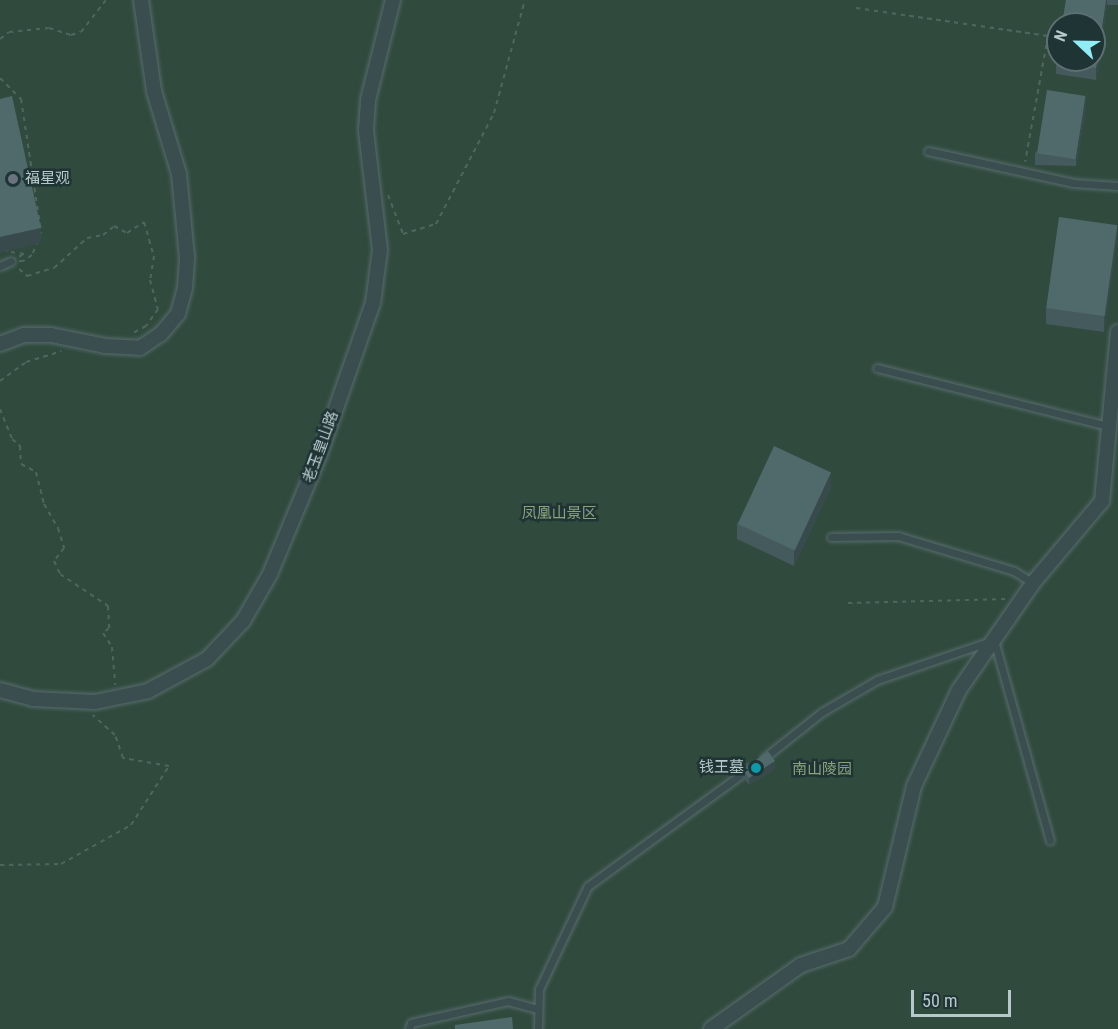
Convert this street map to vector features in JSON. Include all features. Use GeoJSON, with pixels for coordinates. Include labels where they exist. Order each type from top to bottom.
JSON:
{"type":"FeatureCollection","features":[{"type":"Feature","properties":{"kind":"street"},"geometry":{"type":"LineString","coordinates":[[0,344],[24,335],[51,335],[74,341],[140,348],[161,334],[178,314],[185,288],[186,232],[179,174],[154,91],[141,0]]}},
{"type":"Feature","properties":{"kind":"street","name":"老玉皇山路"},"geometry":{"type":"LineString","coordinates":[[0,690],[33,699],[95,702],[148,691],[207,658],[243,621],[270,573],[316,464],[374,303],[380,250],[366,130],[368,100],[393,0]]}},
{"type":"Feature","properties":{"kind":"street"},"geometry":{"type":"LineString","coordinates":[[711,1029],[801,965],[849,949],[885,907],[914,786],[959,690],[1033,583],[1102,501],[1118,332]]}},
{"type":"Feature","properties":{"kind":"lane"},"geometry":{"type":"LineString","coordinates":[[928,151],[1023,170],[1073,183],[1118,186]]}},
{"type":"Feature","properties":{"kind":"lane"},"geometry":{"type":"LineString","coordinates":[[0,266],[11,261]]}},
{"type":"Feature","properties":{"kind":"lane"},"geometry":{"type":"LineString","coordinates":[[877,368],[1108,426]]}},
{"type":"Feature","properties":{"kind":"lane"},"geometry":{"type":"LineString","coordinates":[[831,537],[898,536],[1014,571],[1033,583]]}},
{"type":"Feature","properties":{"kind":"lane"},"geometry":{"type":"LineString","coordinates":[[538,1029],[539,989],[588,886],[822,712],[877,680],[993,640],[1050,840]]}},
{"type":"Feature","properties":{"kind":"lane"},"geometry":{"type":"LineString","coordinates":[[409,1029],[411,1023],[508,1001],[538,1009]]}},
{"type":"Feature","properties":{"kind":"path"},"geometry":{"type":"LineString","coordinates":[[0,39],[9,32],[49,28],[71,35],[81,32],[106,0]]}},
{"type":"Feature","properties":{"kind":"path"},"geometry":{"type":"LineString","coordinates":[[372,181],[385,187],[403,234],[436,224],[494,113],[525,0]]}},
{"type":"Feature","properties":{"kind":"path"},"geometry":{"type":"LineString","coordinates":[[856,8],[1048,36],[1023,170]]}},
{"type":"Feature","properties":{"kind":"path"},"geometry":{"type":"LineString","coordinates":[[0,78],[21,99],[41,232],[32,255],[23,261],[11,261]]}},
{"type":"Feature","properties":{"kind":"path"},"geometry":{"type":"LineString","coordinates":[[11,261],[27,276],[54,268],[87,238],[103,235],[114,226],[127,233],[144,222],[154,256],[150,280],[158,309],[146,326],[124,334]]}},
{"type":"Feature","properties":{"kind":"path"},"geometry":{"type":"LineString","coordinates":[[11,261],[24,254],[6,251],[41,232]]}},
{"type":"Feature","properties":{"kind":"path"},"geometry":{"type":"LineString","coordinates":[[0,381],[26,362],[45,358],[74,341]]}},
{"type":"Feature","properties":{"kind":"path"},"geometry":{"type":"LineString","coordinates":[[0,409],[12,439],[20,446],[21,464],[36,472],[44,504],[58,528],[64,548],[54,561],[60,574],[108,606],[109,628],[103,633],[112,647],[111,672],[116,689]]}},
{"type":"Feature","properties":{"kind":"path"},"geometry":{"type":"LineString","coordinates":[[848,603],[1022,598]]}},
{"type":"Feature","properties":{"kind":"path"},"geometry":{"type":"LineString","coordinates":[[0,865],[62,864],[131,825],[169,766],[123,758],[115,735],[93,717],[95,702]]}},
{"type":"Feature","properties":{"kind":"green space","name":"凤凰山景区"},"geometry":{"type":"Polygon","coordinates":[[[0,0],[1118,0],[1118,1029],[0,1029],[0,0]]]}},
{"type":"Feature","properties":{"kind":"building"},"geometry":{"type":"Polygon","coordinates":[[[1066,0],[1106,0],[1104,12],[1064,12],[1066,0]]]}},
{"type":"Feature","properties":{"kind":"building"},"geometry":{"type":"Polygon","coordinates":[[[1047,90],[1086,96],[1076,159],[1037,153],[1047,90]]]}},
{"type":"Feature","properties":{"kind":"building","name":"福星观"},"geometry":{"type":"Polygon","coordinates":[[[12,96],[41,228],[0,237],[0,99],[12,96]]]}},
{"type":"Feature","properties":{"kind":"building"},"geometry":{"type":"Polygon","coordinates":[[[1059,217],[1117,225],[1105,316],[1046,308],[1059,217]]]}},
{"type":"Feature","properties":{"kind":"building"},"geometry":{"type":"Polygon","coordinates":[[[774,446],[831,473],[795,551],[738,524],[774,446]]]}},
{"type":"Feature","properties":{"kind":"building"},"geometry":{"type":"Polygon","coordinates":[[[768,751],[775,761],[749,778],[743,770],[768,751]]]}},
{"type":"Feature","properties":{"kind":"building"},"geometry":{"type":"Polygon","coordinates":[[[512,1017],[513,1029],[455,1029],[455,1025],[512,1017]]]}},
{"type":"Feature","properties":{"kind":"place","name":"福星观"},"geometry":{"type":"Point","coordinates":[13,179]}},
{"type":"Feature","properties":{"kind":"place","name":"钱王墓"},"geometry":{"type":"Point","coordinates":[756,768]}},
{"type":"Feature","properties":{"kind":"park label","name":"南山陵园"},"geometry":{"type":"Point","coordinates":[822,770]}}]}
